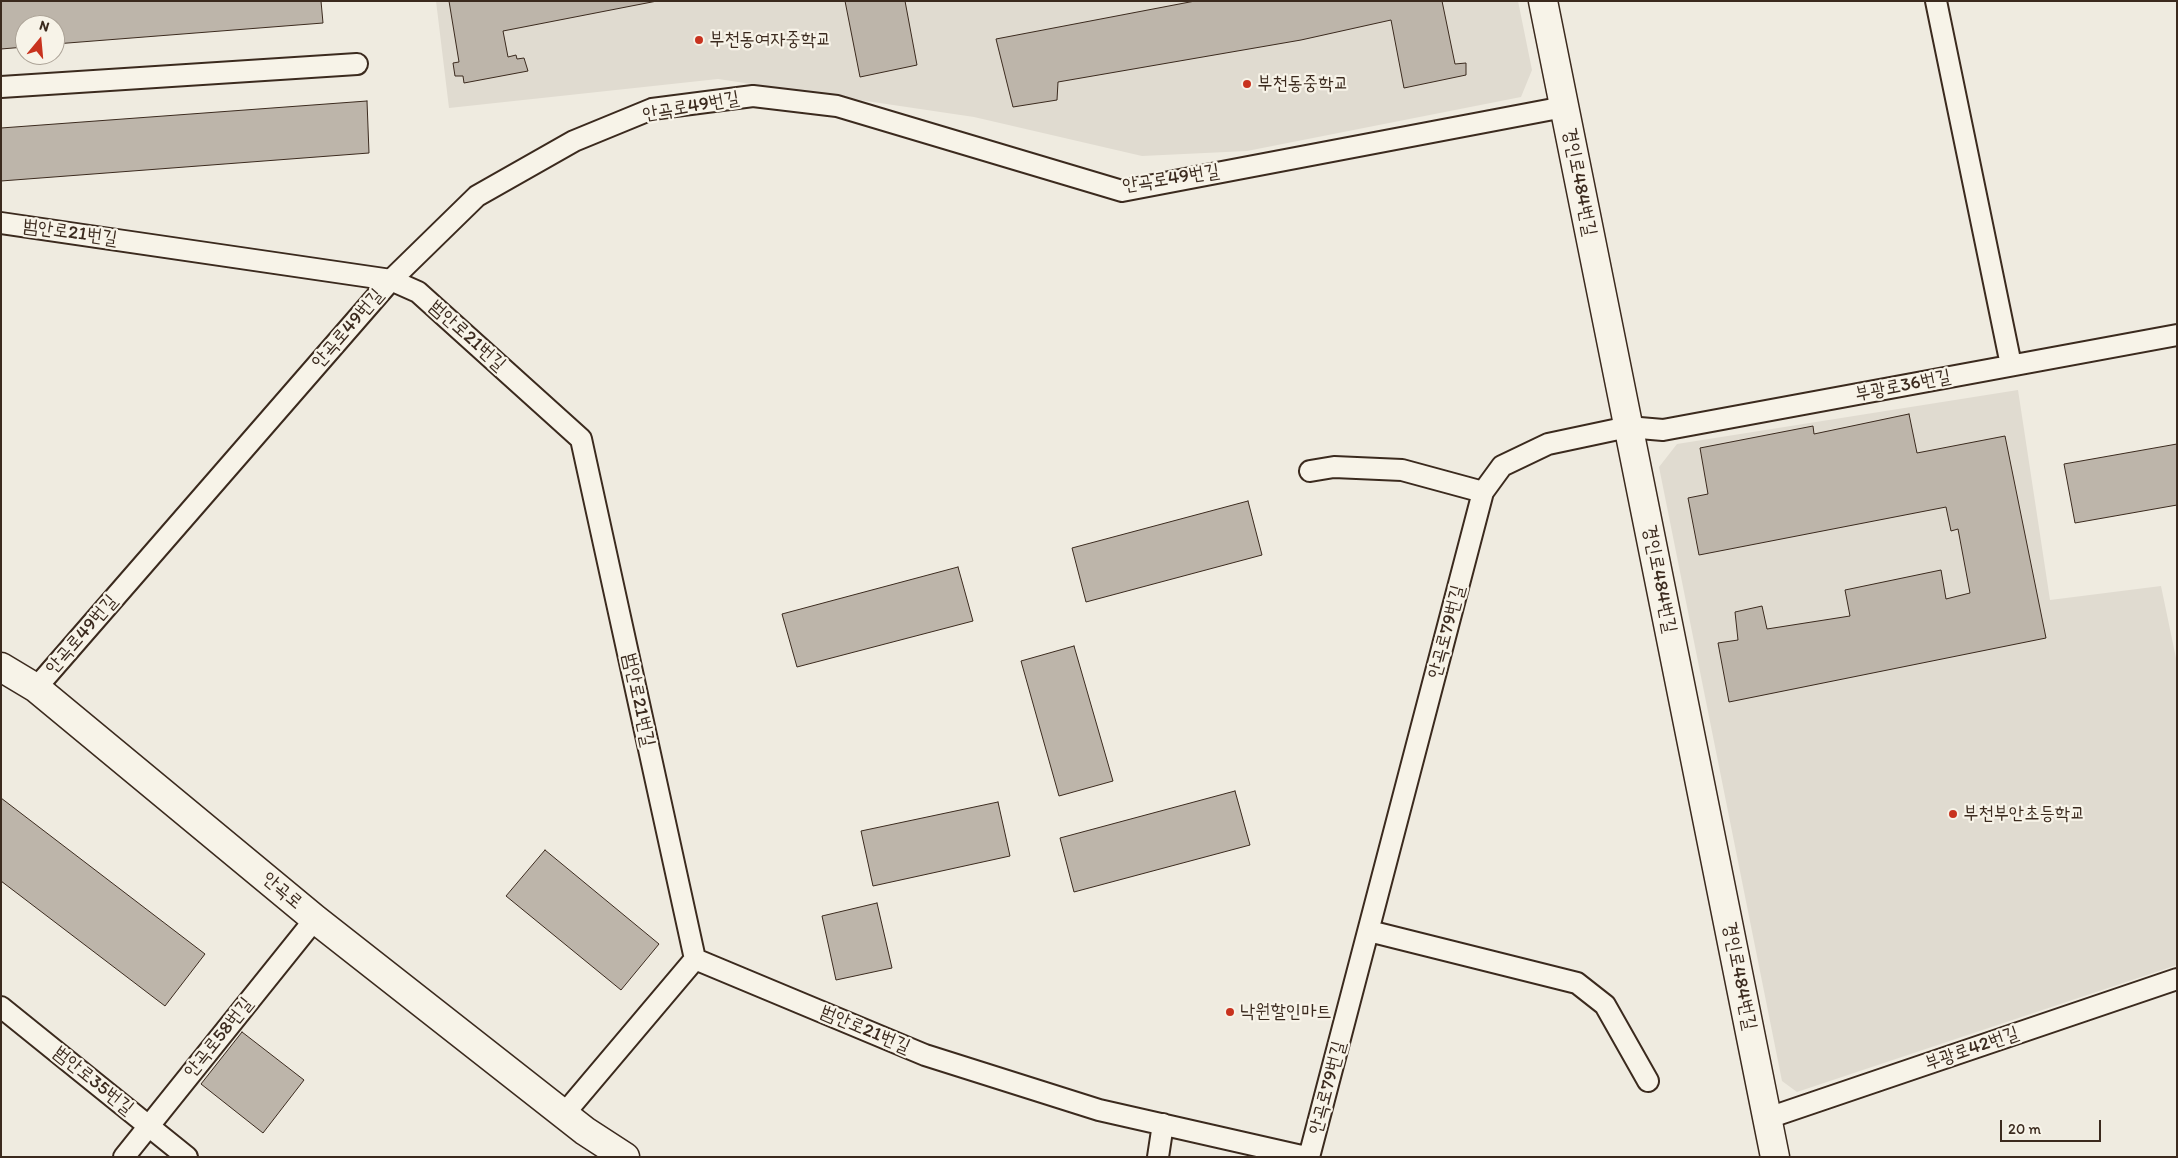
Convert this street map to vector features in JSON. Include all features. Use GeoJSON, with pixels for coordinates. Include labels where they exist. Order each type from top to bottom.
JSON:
{"type":"FeatureCollection","features":[{"type":"Feature","properties":{"kind":"street","name":"경인로484번길"},"geometry":{"type":"LineString","coordinates":[[1543,1],[1775,1157]]}},
{"type":"Feature","properties":{"kind":"street","name":"안곡로"},"geometry":{"type":"LineString","coordinates":[[1,667],[36,688],[315,919],[585,1131],[625,1157]]}},
{"type":"Feature","properties":{"kind":"lane"},"geometry":{"type":"LineString","coordinates":[[1936,1],[2011,366]]}},
{"type":"Feature","properties":{"kind":"lane"},"geometry":{"type":"LineString","coordinates":[[1,87],[357,64]]}},
{"type":"Feature","properties":{"kind":"lane","name":"안곡로49번길"},"geometry":{"type":"LineString","coordinates":[[36,688],[391,280],[478,196],[574,141],[652,109],[753,96],[837,106],[1122,191],[1564,107]]}},
{"type":"Feature","properties":{"kind":"lane","name":"범안로21번길"},"geometry":{"type":"LineString","coordinates":[[1,223],[391,280],[418,292],[581,439],[694,958],[925,1055],[1099,1110],[1308,1157]]}},
{"type":"Feature","properties":{"kind":"lane","name":"부광로36번길"},"geometry":{"type":"LineString","coordinates":[[1628,427],[1662,430],[2177,335]]}},
{"type":"Feature","properties":{"kind":"lane","name":"안곡로79번길"},"geometry":{"type":"LineString","coordinates":[[1308,1157],[1369,932],[1483,492],[1502,466],[1548,444],[1628,427]]}},
{"type":"Feature","properties":{"kind":"lane"},"geometry":{"type":"LineString","coordinates":[[1310,471],[1334,467],[1402,470],[1483,492]]}},
{"type":"Feature","properties":{"kind":"lane","name":"안곡로58번길"},"geometry":{"type":"LineString","coordinates":[[124,1157],[315,919]]}},
{"type":"Feature","properties":{"kind":"lane"},"geometry":{"type":"LineString","coordinates":[[1369,932],[1577,983],[1605,1006],[1648,1081]]}},
{"type":"Feature","properties":{"kind":"lane"},"geometry":{"type":"LineString","coordinates":[[564,1114],[694,958]]}},
{"type":"Feature","properties":{"kind":"lane","name":"부광로42번길"},"geometry":{"type":"LineString","coordinates":[[1768,1118],[2177,979]]}},
{"type":"Feature","properties":{"kind":"lane","name":"범안로35번길"},"geometry":{"type":"LineString","coordinates":[[1,1007],[186,1156]]}},
{"type":"Feature","properties":{"kind":"lane"},"geometry":{"type":"LineString","coordinates":[[1158,1157],[1163,1124]]}},
{"type":"Feature","properties":{"kind":"shaded area","name":"부천동중학교"},"geometry":{"type":"Polygon","coordinates":[[[436,1],[1518,1],[1532,70],[1521,97],[1247,151],[1142,156],[974,117],[718,79],[449,108],[436,1]]]}},
{"type":"Feature","properties":{"kind":"shaded area","name":"부천부안초등학교"},"geometry":{"type":"Polygon","coordinates":[[[2018,390],[2050,600],[2161,586],[2177,663],[2177,965],[1797,1092],[1782,1081],[1659,467],[1677,444],[2018,390]]]}},
{"type":"Feature","properties":{"kind":"building"},"geometry":{"type":"Polygon","coordinates":[[[1,1],[321,1],[323,23],[65,43],[65,15],[15,15],[15,48],[1,49],[1,1]]]}},
{"type":"Feature","properties":{"kind":"building"},"geometry":{"type":"Polygon","coordinates":[[[449,1],[657,1],[503,31],[508,57],[516,55],[517,59],[524,58],[528,71],[464,83],[463,76],[455,76],[453,63],[459,62],[449,1]]]}},
{"type":"Feature","properties":{"kind":"building"},"geometry":{"type":"Polygon","coordinates":[[[845,1],[905,1],[917,65],[860,77],[845,1]]]}},
{"type":"Feature","properties":{"kind":"building"},"geometry":{"type":"Polygon","coordinates":[[[1195,1],[1442,1],[1455,64],[1466,63],[1466,75],[1404,88],[1391,20],[1301,40],[1058,82],[1057,100],[1013,107],[996,39],[1195,1]]]}},
{"type":"Feature","properties":{"kind":"building"},"geometry":{"type":"Polygon","coordinates":[[[367,101],[369,153],[1,181],[1,128],[367,101]]]}},
{"type":"Feature","properties":{"kind":"building"},"geometry":{"type":"Polygon","coordinates":[[[1909,414],[1917,453],[2005,436],[2046,638],[1729,702],[1718,643],[1738,640],[1735,612],[1762,606],[1767,629],[1850,616],[1845,590],[1941,570],[1946,599],[1970,593],[1958,529],[1951,531],[1946,507],[1699,555],[1688,498],[1708,494],[1700,448],[1813,426],[1814,434],[1909,414]]]}},
{"type":"Feature","properties":{"kind":"building"},"geometry":{"type":"Polygon","coordinates":[[[2177,444],[2177,505],[2075,523],[2064,464],[2177,444]]]}},
{"type":"Feature","properties":{"kind":"building"},"geometry":{"type":"Polygon","coordinates":[[[1248,501],[1262,555],[1086,602],[1072,548],[1248,501]]]}},
{"type":"Feature","properties":{"kind":"building"},"geometry":{"type":"Polygon","coordinates":[[[958,567],[973,621],[797,667],[782,614],[958,567]]]}},
{"type":"Feature","properties":{"kind":"building"},"geometry":{"type":"Polygon","coordinates":[[[1074,646],[1113,781],[1059,796],[1021,661],[1074,646]]]}},
{"type":"Feature","properties":{"kind":"building"},"geometry":{"type":"Polygon","coordinates":[[[1235,791],[1250,845],[1074,892],[1060,838],[1235,791]]]}},
{"type":"Feature","properties":{"kind":"building"},"geometry":{"type":"Polygon","coordinates":[[[1,798],[205,954],[165,1006],[1,881],[1,798]]]}},
{"type":"Feature","properties":{"kind":"building"},"geometry":{"type":"Polygon","coordinates":[[[998,802],[1010,856],[873,886],[861,831],[998,802]]]}},
{"type":"Feature","properties":{"kind":"building"},"geometry":{"type":"Polygon","coordinates":[[[545,850],[659,944],[621,990],[506,896],[545,850]]]}},
{"type":"Feature","properties":{"kind":"building"},"geometry":{"type":"Polygon","coordinates":[[[877,903],[892,968],[836,980],[822,916],[877,903]]]}},
{"type":"Feature","properties":{"kind":"building"},"geometry":{"type":"Polygon","coordinates":[[[242,1032],[304,1080],[263,1133],[201,1084],[242,1032]]]}},
{"type":"Feature","properties":{"kind":"place","name":"부천동여자중학교"},"geometry":{"type":"Point","coordinates":[699,40]}},
{"type":"Feature","properties":{"kind":"place","name":"부천동중학교"},"geometry":{"type":"Point","coordinates":[1247,84]}},
{"type":"Feature","properties":{"kind":"place","name":"부천부안초등학교"},"geometry":{"type":"Point","coordinates":[1953,814]}},
{"type":"Feature","properties":{"kind":"place","name":"낙원할인마트"},"geometry":{"type":"Point","coordinates":[1230,1012]}}]}
